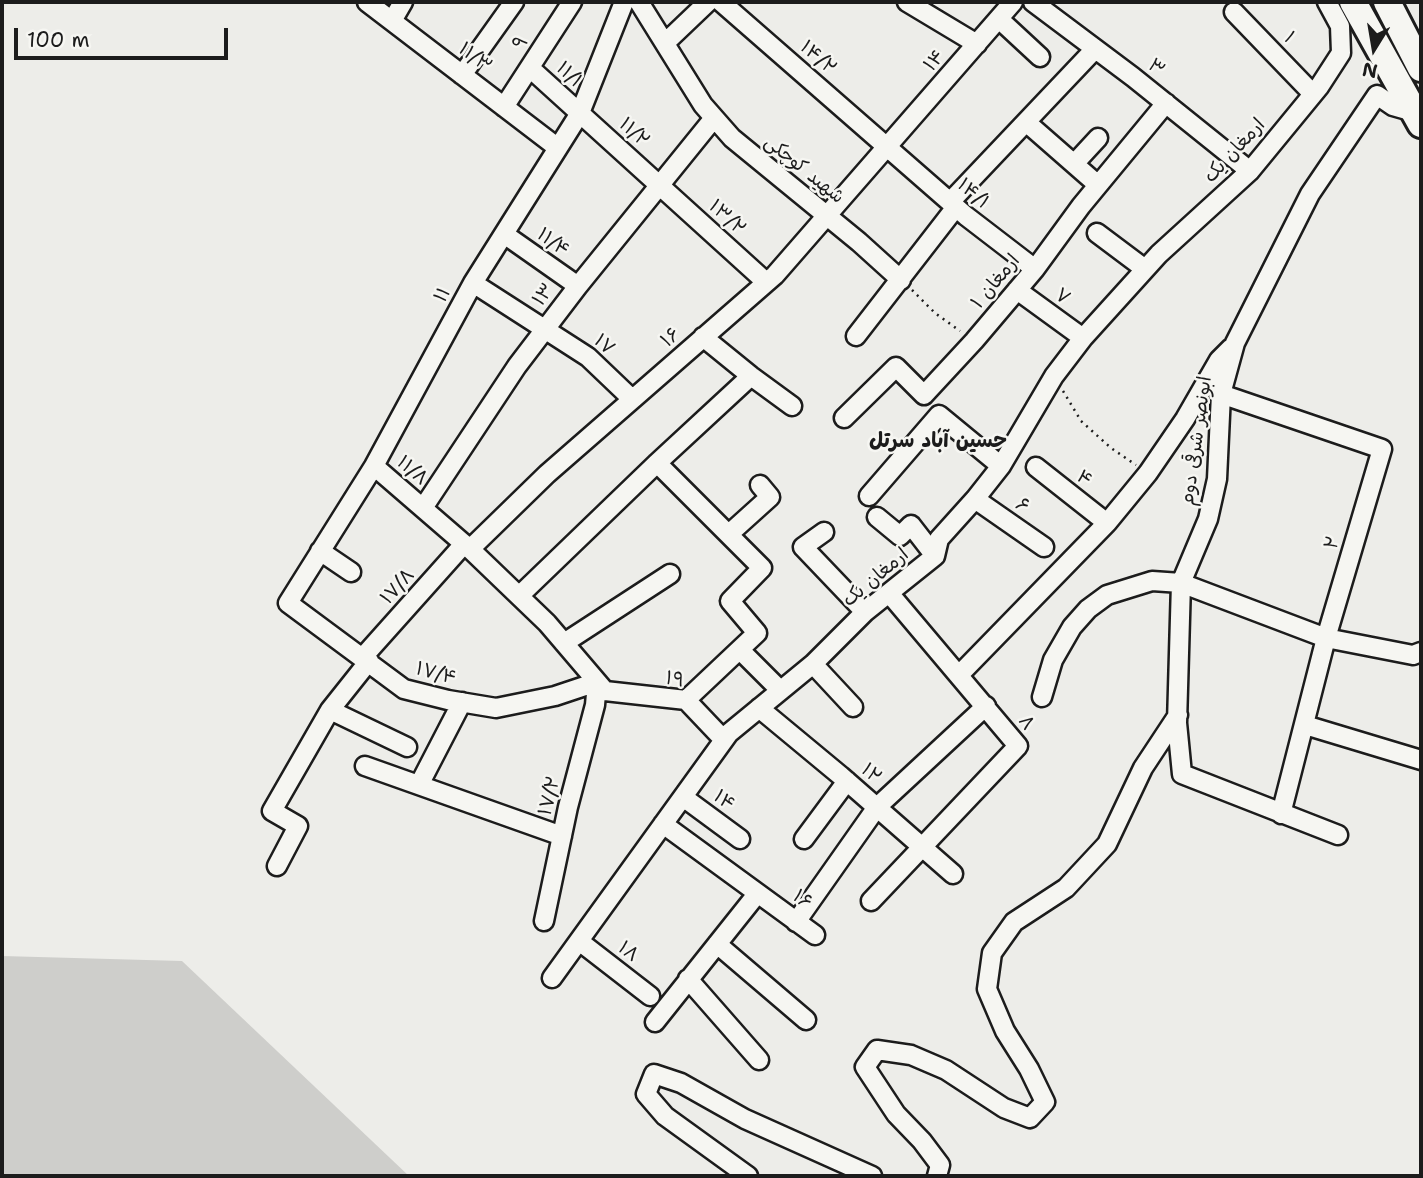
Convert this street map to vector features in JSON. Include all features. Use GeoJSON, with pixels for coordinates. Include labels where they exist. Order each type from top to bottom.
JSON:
{"type":"FeatureCollection","features":[{"type":"Feature","properties":{"kind":"highway"},"geometry":{"type":"LineString","coordinates":[[1353,2],[1417,118]]}},
{"type":"Feature","properties":{"kind":"highway"},"geometry":{"type":"LineString","coordinates":[[1387,2],[1421,68]]}},
{"type":"Feature","properties":{"kind":"street","name":"۱۱/۳"},"geometry":{"type":"LineString","coordinates":[[367,2],[558,148]]}},
{"type":"Feature","properties":{"kind":"street"},"geometry":{"type":"LineString","coordinates":[[392,21],[403,2]]}},
{"type":"Feature","properties":{"kind":"street"},"geometry":{"type":"LineString","coordinates":[[462,75],[514,2]]}},
{"type":"Feature","properties":{"kind":"street","name":"۹"},"geometry":{"type":"LineString","coordinates":[[504,107],[572,2]]}},
{"type":"Feature","properties":{"kind":"street","name":"۱۱"},"geometry":{"type":"LineString","coordinates":[[288,603],[374,466],[473,284],[580,113],[624,2]]}},
{"type":"Feature","properties":{"kind":"street","name":"شهید کوچکی"},"geometry":{"type":"LineString","coordinates":[[639,2],[703,105],[732,138],[901,280]]}},
{"type":"Feature","properties":{"kind":"street"},"geometry":{"type":"LineString","coordinates":[[665,43],[708,2]]}},
{"type":"Feature","properties":{"kind":"street","name":"۱۴/۲"},"geometry":{"type":"LineString","coordinates":[[721,2],[887,147]]}},
{"type":"Feature","properties":{"kind":"street"},"geometry":{"type":"LineString","coordinates":[[907,2],[977,44]]}},
{"type":"Feature","properties":{"kind":"street","name":"۱۴"},"geometry":{"type":"LineString","coordinates":[[887,147],[1013,2]]}},
{"type":"Feature","properties":{"kind":"street","name":"۳"},"geometry":{"type":"LineString","coordinates":[[1032,2],[1166,103],[1250,171]]}},
{"type":"Feature","properties":{"kind":"street","name":"ارمغان یک"},"geometry":{"type":"LineString","coordinates":[[552,978],[724,740],[813,664],[865,612],[935,556],[939,539],[1001,466],[1054,376],[1083,338],[1158,254],[1250,171],[1313,94],[1341,53],[1340,26],[1327,2]]}},
{"type":"Feature","properties":{"kind":"street","name":"۱"},"geometry":{"type":"LineString","coordinates":[[1234,12],[1313,94]]}},
{"type":"Feature","properties":{"kind":"street"},"geometry":{"type":"LineString","coordinates":[[999,19],[1040,57]]}},
{"type":"Feature","properties":{"kind":"street"},"geometry":{"type":"LineString","coordinates":[[856,336],[901,280],[953,205],[1095,49]]}},
{"type":"Feature","properties":{"kind":"street","name":"۱۱/۱"},"geometry":{"type":"LineString","coordinates":[[530,68],[580,113]]}},
{"type":"Feature","properties":{"kind":"street","name":"ابونصر شرقی دوم"},"geometry":{"type":"LineString","coordinates":[[1181,583],[1208,519],[1217,480],[1221,394],[1235,343],[1310,194],[1377,95],[1417,118]]}},
{"type":"Feature","properties":{"kind":"street","name":"ارمغان ۱"},"geometry":{"type":"LineString","coordinates":[[844,418],[895,368],[924,396],[1035,269],[1098,185],[1166,103]]}},
{"type":"Feature","properties":{"kind":"street","name":"۱۱/۲"},"geometry":{"type":"LineString","coordinates":[[580,113],[660,185]]}},
{"type":"Feature","properties":{"kind":"street","name":"۱۳"},"geometry":{"type":"LineString","coordinates":[[423,508],[517,366],[714,118]]}},
{"type":"Feature","properties":{"kind":"street"},"geometry":{"type":"LineString","coordinates":[[1027,122],[1098,185]]}},
{"type":"Feature","properties":{"kind":"street"},"geometry":{"type":"LineString","coordinates":[[1074,164],[1098,138]]}},
{"type":"Feature","properties":{"kind":"street","name":"۱۴/۱"},"geometry":{"type":"LineString","coordinates":[[887,147],[953,205],[1035,269]]}},
{"type":"Feature","properties":{"kind":"street","name":"۱۶"},"geometry":{"type":"LineString","coordinates":[[467,547],[766,282],[887,147]]}},
{"type":"Feature","properties":{"kind":"street","name":"۱۳/۲"},"geometry":{"type":"LineString","coordinates":[[660,185],[766,282]]}},
{"type":"Feature","properties":{"kind":"street"},"geometry":{"type":"LineString","coordinates":[[1097,233],[1145,269]]}},
{"type":"Feature","properties":{"kind":"street","name":"۱۱/۴"},"geometry":{"type":"LineString","coordinates":[[504,234],[578,286]]}},
{"type":"Feature","properties":{"kind":"street","name":"۱۷"},"geometry":{"type":"LineString","coordinates":[[473,284],[588,357],[632,399]]}},
{"type":"Feature","properties":{"kind":"street","name":"۷"},"geometry":{"type":"LineString","coordinates":[[1017,290],[1083,338]]}},
{"type":"Feature","properties":{"kind":"street"},"geometry":{"type":"LineString","coordinates":[[703,337],[792,406]]}},
{"type":"Feature","properties":{"kind":"street"},"geometry":{"type":"LineString","coordinates":[[960,674],[1107,523],[1149,473],[1185,419],[1219,360],[1235,343]]}},
{"type":"Feature","properties":{"kind":"street"},"geometry":{"type":"LineString","coordinates":[[519,596],[751,376]]}},
{"type":"Feature","properties":{"kind":"street","name":"۲"},"geometry":{"type":"LineString","coordinates":[[1221,394],[1382,449],[1326,638],[1281,814]]}},
{"type":"Feature","properties":{"kind":"street"},"geometry":{"type":"LineString","coordinates":[[869,496],[939,415],[1001,466]]}},
{"type":"Feature","properties":{"kind":"street"},"geometry":{"type":"LineString","coordinates":[[657,463],[762,568],[730,601],[757,633],[686,700]]}},
{"type":"Feature","properties":{"kind":"street","name":"۱۱/۸"},"geometry":{"type":"LineString","coordinates":[[374,466],[519,596],[601,686]]}},
{"type":"Feature","properties":{"kind":"street","name":"۴"},"geometry":{"type":"LineString","coordinates":[[1035,467],[1107,523]]}},
{"type":"Feature","properties":{"kind":"street"},"geometry":{"type":"LineString","coordinates":[[729,534],[770,497],[760,485]]}},
{"type":"Feature","properties":{"kind":"street","name":"۶"},"geometry":{"type":"LineString","coordinates":[[975,499],[1044,547]]}},
{"type":"Feature","properties":{"kind":"street"},"geometry":{"type":"LineString","coordinates":[[877,517],[900,536],[911,525],[935,556]]}},
{"type":"Feature","properties":{"kind":"street"},"geometry":{"type":"LineString","coordinates":[[824,532],[803,547],[865,612]]}},
{"type":"Feature","properties":{"kind":"street","name":"۱۷/۸"},"geometry":{"type":"LineString","coordinates":[[277,866],[298,826],[272,811],[330,710],[366,659],[467,547]]}},
{"type":"Feature","properties":{"kind":"street"},"geometry":{"type":"LineString","coordinates":[[320,551],[351,572]]}},
{"type":"Feature","properties":{"kind":"street"},"geometry":{"type":"LineString","coordinates":[[564,643],[670,574]]}},
{"type":"Feature","properties":{"kind":"street"},"geometry":{"type":"LineString","coordinates":[[1042,697],[1053,660],[1072,627],[1088,609],[1107,595],[1152,581],[1181,583],[1326,638],[1413,655],[1421,652]]}},
{"type":"Feature","properties":{"kind":"street"},"geometry":{"type":"LineString","coordinates":[[1181,583],[1178,715],[1182,774],[1338,835]]}},
{"type":"Feature","properties":{"kind":"street","name":"۸"},"geometry":{"type":"LineString","coordinates":[[871,901],[1018,746],[890,593]]}},
{"type":"Feature","properties":{"kind":"street","name":"۱۷/۴"},"geometry":{"type":"LineString","coordinates":[[288,603],[404,689],[496,708],[601,686]]}},
{"type":"Feature","properties":{"kind":"street"},"geometry":{"type":"LineString","coordinates":[[740,650],[780,690]]}},
{"type":"Feature","properties":{"kind":"street"},"geometry":{"type":"LineString","coordinates":[[813,664],[853,707]]}},
{"type":"Feature","properties":{"kind":"street","name":"۱۹"},"geometry":{"type":"LineString","coordinates":[[601,686],[686,700],[724,740]]}},
{"type":"Feature","properties":{"kind":"street","name":"۱۷/۲"},"geometry":{"type":"LineString","coordinates":[[544,921],[562,836],[601,686]]}},
{"type":"Feature","properties":{"kind":"street"},"geometry":{"type":"LineString","coordinates":[[418,785],[462,702]]}},
{"type":"Feature","properties":{"kind":"street"},"geometry":{"type":"LineString","coordinates":[[796,922],[877,807],[986,706]]}},
{"type":"Feature","properties":{"kind":"street","name":"۱۲"},"geometry":{"type":"LineString","coordinates":[[759,708],[847,780],[953,874]]}},
{"type":"Feature","properties":{"kind":"street"},"geometry":{"type":"LineString","coordinates":[[330,710],[407,747]]}},
{"type":"Feature","properties":{"kind":"street"},"geometry":{"type":"LineString","coordinates":[[937,1176],[940,1165],[896,1114],[866,1067],[877,1050],[911,1055],[946,1070],[1004,1108],[1030,1118],[1045,1102],[1029,1069],[1005,1031],[987,989],[992,953],[1014,922],[1066,888],[1107,844],[1143,768],[1178,715]]}},
{"type":"Feature","properties":{"kind":"street"},"geometry":{"type":"LineString","coordinates":[[1305,725],[1421,760]]}},
{"type":"Feature","properties":{"kind":"street"},"geometry":{"type":"LineString","coordinates":[[365,766],[562,836]]}},
{"type":"Feature","properties":{"kind":"street"},"geometry":{"type":"LineString","coordinates":[[804,839],[847,780]]}},
{"type":"Feature","properties":{"kind":"street","name":"۱۴"},"geometry":{"type":"LineString","coordinates":[[683,797],[740,839]]}},
{"type":"Feature","properties":{"kind":"street","name":"۱۶"},"geometry":{"type":"LineString","coordinates":[[663,824],[814,935]]}},
{"type":"Feature","properties":{"kind":"street"},"geometry":{"type":"LineString","coordinates":[[654,1021],[757,894]]}},
{"type":"Feature","properties":{"kind":"street","name":"۱۸"},"geometry":{"type":"LineString","coordinates":[[579,941],[650,996]]}},
{"type":"Feature","properties":{"kind":"street"},"geometry":{"type":"LineString","coordinates":[[717,944],[806,1020]]}},
{"type":"Feature","properties":{"kind":"street"},"geometry":{"type":"LineString","coordinates":[[688,979],[759,1060]]}},
{"type":"Feature","properties":{"kind":"street"},"geometry":{"type":"LineString","coordinates":[[748,1176],[665,1116],[646,1094],[654,1074],[681,1083],[745,1119],[872,1176]]}},
{"type":"Feature","properties":{"kind":"path"},"geometry":{"type":"LineString","coordinates":[[901,280],[935,313],[974,341]]}},
{"type":"Feature","properties":{"kind":"path"},"geometry":{"type":"LineString","coordinates":[[1054,376],[1081,421],[1111,448],[1149,473]]}},
{"type":"Feature","properties":{"kind":"shaded area"},"geometry":{"type":"Polygon","coordinates":[[[2,956],[182,961],[409,1176],[2,1176],[2,956]]]}},
{"type":"Feature","properties":{"kind":"district","name":"حسین آباد سرتل"},"geometry":{"type":"Point","coordinates":[938,442]}}]}
